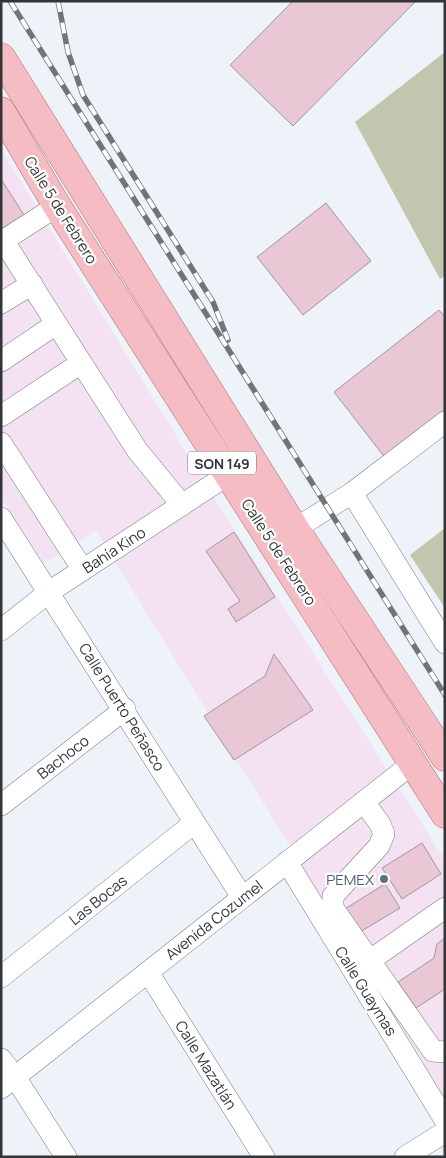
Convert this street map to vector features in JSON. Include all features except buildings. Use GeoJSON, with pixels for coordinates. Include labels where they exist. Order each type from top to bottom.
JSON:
{"type":"FeatureCollection","features":[{"type":"Feature","properties":{"kind":"main road","name":"Calle 5 de Febrero"},"geometry":{"type":"LineString","coordinates":[[1,57],[284,536],[413,763],[445,814]]}},
{"type":"Feature","properties":{"kind":"main road","name":"Calle 5 de Febrero"},"geometry":{"type":"LineString","coordinates":[[1,111],[57,206],[229,474],[284,536],[445,757]]}},
{"type":"Feature","properties":{"kind":"street"},"geometry":{"type":"LineString","coordinates":[[57,206],[2,241],[32,284],[137,450],[182,505]]}},
{"type":"Feature","properties":{"kind":"street"},"geometry":{"type":"LineString","coordinates":[[1,303],[32,284]]}},
{"type":"Feature","properties":{"kind":"street"},"geometry":{"type":"LineString","coordinates":[[1,361],[56,324]]}},
{"type":"Feature","properties":{"kind":"street"},"geometry":{"type":"LineString","coordinates":[[1,416],[81,363]]}},
{"type":"Feature","properties":{"kind":"street"},"geometry":{"type":"LineString","coordinates":[[284,536],[352,493],[445,422]]}},
{"type":"Feature","properties":{"kind":"street"},"geometry":{"type":"LineString","coordinates":[[1,443],[83,570]]}},
{"type":"Feature","properties":{"kind":"street","name":"Bahía Kino"},"geometry":{"type":"LineString","coordinates":[[1,630],[50,592],[229,474]]}},
{"type":"Feature","properties":{"kind":"street"},"geometry":{"type":"LineString","coordinates":[[352,493],[445,643]]}},
{"type":"Feature","properties":{"kind":"street","name":"Calle Puerto Peñasco"},"geometry":{"type":"LineString","coordinates":[[1,518],[50,592],[242,897]]}},
{"type":"Feature","properties":{"kind":"street","name":"Bachoco"},"geometry":{"type":"LineString","coordinates":[[1,804],[124,709]]}},
{"type":"Feature","properties":{"kind":"street","name":"Avenida Cozumel"},"geometry":{"type":"LineString","coordinates":[[8,1082],[413,763]]}},
{"type":"Feature","properties":{"kind":"street"},"geometry":{"type":"LineString","coordinates":[[364,802],[380,824],[384,834],[379,846],[333,896],[332,908],[434,1051],[445,1052]]}},
{"type":"Feature","properties":{"kind":"street","name":"Las Bocas"},"geometry":{"type":"LineString","coordinates":[[1,977],[194,823]]}},
{"type":"Feature","properties":{"kind":"street","name":"Calle Guaymas"},"geometry":{"type":"LineString","coordinates":[[287,862],[445,1120]]}},
{"type":"Feature","properties":{"kind":"street"},"geometry":{"type":"LineString","coordinates":[[369,961],[445,908]]}},
{"type":"Feature","properties":{"kind":"street","name":"Calle Mazatlán"},"geometry":{"type":"LineString","coordinates":[[148,972],[264,1157]]}},
{"type":"Feature","properties":{"kind":"street"},"geometry":{"type":"LineString","coordinates":[[1,1059],[8,1082],[66,1157]]}},
{"type":"Feature","properties":{"kind":"street"},"geometry":{"type":"LineString","coordinates":[[405,1157],[445,1132]]}},
{"type":"Feature","properties":{"kind":"shaded area"},"geometry":{"type":"Polygon","coordinates":[[[1,149],[216,501],[445,860],[445,1098],[96,531],[44,563],[1,498],[1,149]]]}},
{"type":"Feature","properties":{"kind":"green space"},"geometry":{"type":"Polygon","coordinates":[[[445,52],[445,276],[440,279],[355,122],[445,52]]]}},
{"type":"Feature","properties":{"kind":"green space"},"geometry":{"type":"Polygon","coordinates":[[[445,528],[445,608],[410,555],[445,528]]]}},
{"type":"Feature","properties":{"kind":"railway"},"geometry":{"type":"LineString","coordinates":[[10,1],[445,695]]}},
{"type":"Feature","properties":{"kind":"railway"},"geometry":{"type":"LineString","coordinates":[[58,1],[68,52],[83,95],[213,302],[228,340]]}},
{"type":"Feature","properties":{"kind":"place","name":"PEMEX"},"geometry":{"type":"Point","coordinates":[384,879]}}]}
